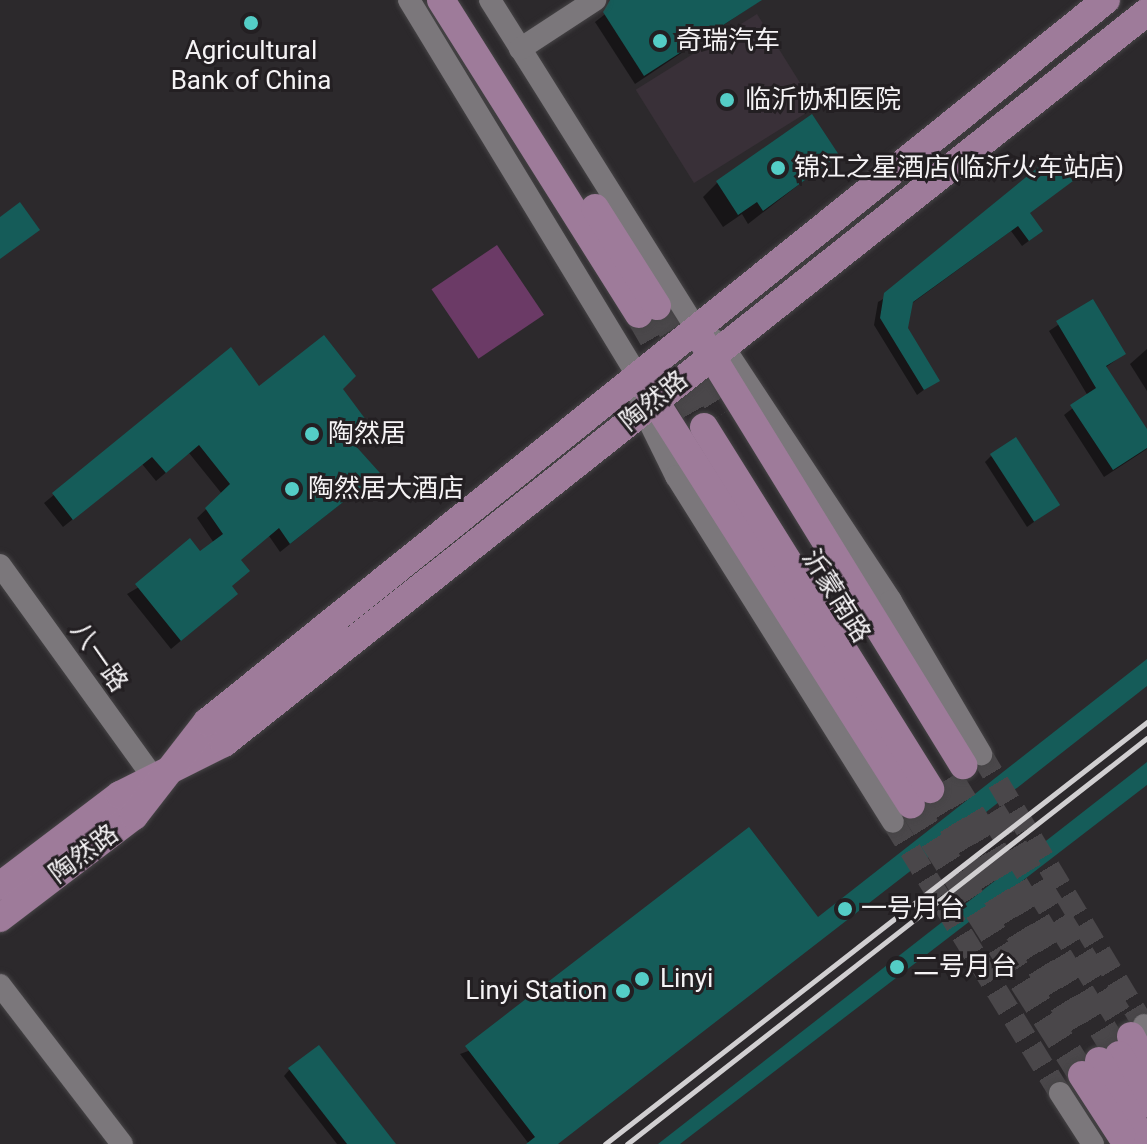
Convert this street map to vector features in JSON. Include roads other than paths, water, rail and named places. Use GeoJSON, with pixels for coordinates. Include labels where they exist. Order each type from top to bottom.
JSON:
{"type":"FeatureCollection","features":[{"type":"Feature","properties":{"kind":"main road"},"geometry":{"type":"LineString","coordinates":[[441,0],[648,310],[463,0]]}},
{"type":"Feature","properties":{"kind":"main road","name":"陶然路"},"geometry":{"type":"LineString","coordinates":[[0,918],[134,816],[155,780],[207,722],[636,374],[1106,0]]}},
{"type":"Feature","properties":{"kind":"main road","name":"陶然路"},"geometry":{"type":"LineString","coordinates":[[0,886],[120,795],[224,743],[1147,12]]}},
{"type":"Feature","properties":{"kind":"main road"},"geometry":{"type":"LineString","coordinates":[[695,327],[716,351],[938,785]]}},
{"type":"Feature","properties":{"kind":"main road"},"geometry":{"type":"LineString","coordinates":[[636,374],[650,404],[938,785]]}},
{"type":"Feature","properties":{"kind":"main road","name":"沂蒙南路"},"geometry":{"type":"LineString","coordinates":[[714,420],[938,785]]}},
{"type":"Feature","properties":{"kind":"main road"},"geometry":{"type":"LineString","coordinates":[[1112,1054],[1147,1067]]}},
{"type":"Feature","properties":{"kind":"main road"},"geometry":{"type":"LineString","coordinates":[[1112,1054],[1147,1103]]}},
{"type":"Feature","properties":{"kind":"main road"},"geometry":{"type":"LineString","coordinates":[[1112,1054],[1127,1144]]}},
{"type":"Feature","properties":{"kind":"main road"},"geometry":{"type":"LineString","coordinates":[[1112,1054],[1145,1144]]}},
{"type":"Feature","properties":{"kind":"street"},"geometry":{"type":"LineString","coordinates":[[409,0],[636,374]]}},
{"type":"Feature","properties":{"kind":"street"},"geometry":{"type":"LineString","coordinates":[[490,0],[695,327]]}},
{"type":"Feature","properties":{"kind":"street"},"geometry":{"type":"LineString","coordinates":[[520,49],[595,0]]}},
{"type":"Feature","properties":{"kind":"street","name":"八一路"},"geometry":{"type":"LineString","coordinates":[[0,565],[155,780]]}},
{"type":"Feature","properties":{"kind":"street"},"geometry":{"type":"LineString","coordinates":[[0,985],[122,1144]]}},
{"type":"Feature","properties":{"kind":"street"},"geometry":{"type":"LineString","coordinates":[[1093,1144],[1112,1054]]}},
{"type":"Feature","properties":{"kind":"tunnel"},"geometry":{"type":"LineString","coordinates":[[657,306],[724,413]]}},
{"type":"Feature","properties":{"kind":"tunnel"},"geometry":{"type":"LineString","coordinates":[[639,314],[704,427]]}},
{"type":"Feature","properties":{"kind":"tunnel"},"geometry":{"type":"LineString","coordinates":[[981,754],[1144,1025]]}},
{"type":"Feature","properties":{"kind":"tunnel"},"geometry":{"type":"LineString","coordinates":[[949,778],[1119,1055]]}},
{"type":"Feature","properties":{"kind":"tunnel"},"geometry":{"type":"LineString","coordinates":[[930,789],[1084,1037]]}},
{"type":"Feature","properties":{"kind":"tunnel"},"geometry":{"type":"LineString","coordinates":[[911,804],[1082,1075]]}},
{"type":"Feature","properties":{"kind":"tunnel"},"geometry":{"type":"LineString","coordinates":[[992,812],[1131,1036]]}},
{"type":"Feature","properties":{"kind":"tunnel"},"geometry":{"type":"LineString","coordinates":[[893,822],[1060,1093]]}},
{"type":"Feature","properties":{"kind":"railway"},"geometry":{"type":"LineString","coordinates":[[605,1144],[1147,722]]}},
{"type":"Feature","properties":{"kind":"railway"},"geometry":{"type":"LineString","coordinates":[[627,1144],[1147,738]]}},
{"type":"Feature","properties":{"kind":"place","name":"Agricultural Bank of China"},"geometry":{"type":"Point","coordinates":[251,23]}},
{"type":"Feature","properties":{"kind":"place","name":"奇瑞汽车"},"geometry":{"type":"Point","coordinates":[660,41]}},
{"type":"Feature","properties":{"kind":"place","name":"临沂协和医院"},"geometry":{"type":"Point","coordinates":[727,100]}},
{"type":"Feature","properties":{"kind":"place","name":"锦江之星酒店(临沂火车站店)"},"geometry":{"type":"Point","coordinates":[778,168]}},
{"type":"Feature","properties":{"kind":"place","name":"陶然居"},"geometry":{"type":"Point","coordinates":[312,434]}},
{"type":"Feature","properties":{"kind":"place","name":"陶然居大酒店"},"geometry":{"type":"Point","coordinates":[292,489]}},
{"type":"Feature","properties":{"kind":"place","name":"一号月台"},"geometry":{"type":"Point","coordinates":[845,909]}},
{"type":"Feature","properties":{"kind":"place","name":"二号月台"},"geometry":{"type":"Point","coordinates":[897,967]}},
{"type":"Feature","properties":{"kind":"place","name":"Linyi"},"geometry":{"type":"Point","coordinates":[642,979]}},
{"type":"Feature","properties":{"kind":"place","name":"Linyi Station"},"geometry":{"type":"Point","coordinates":[623,991]}}]}
